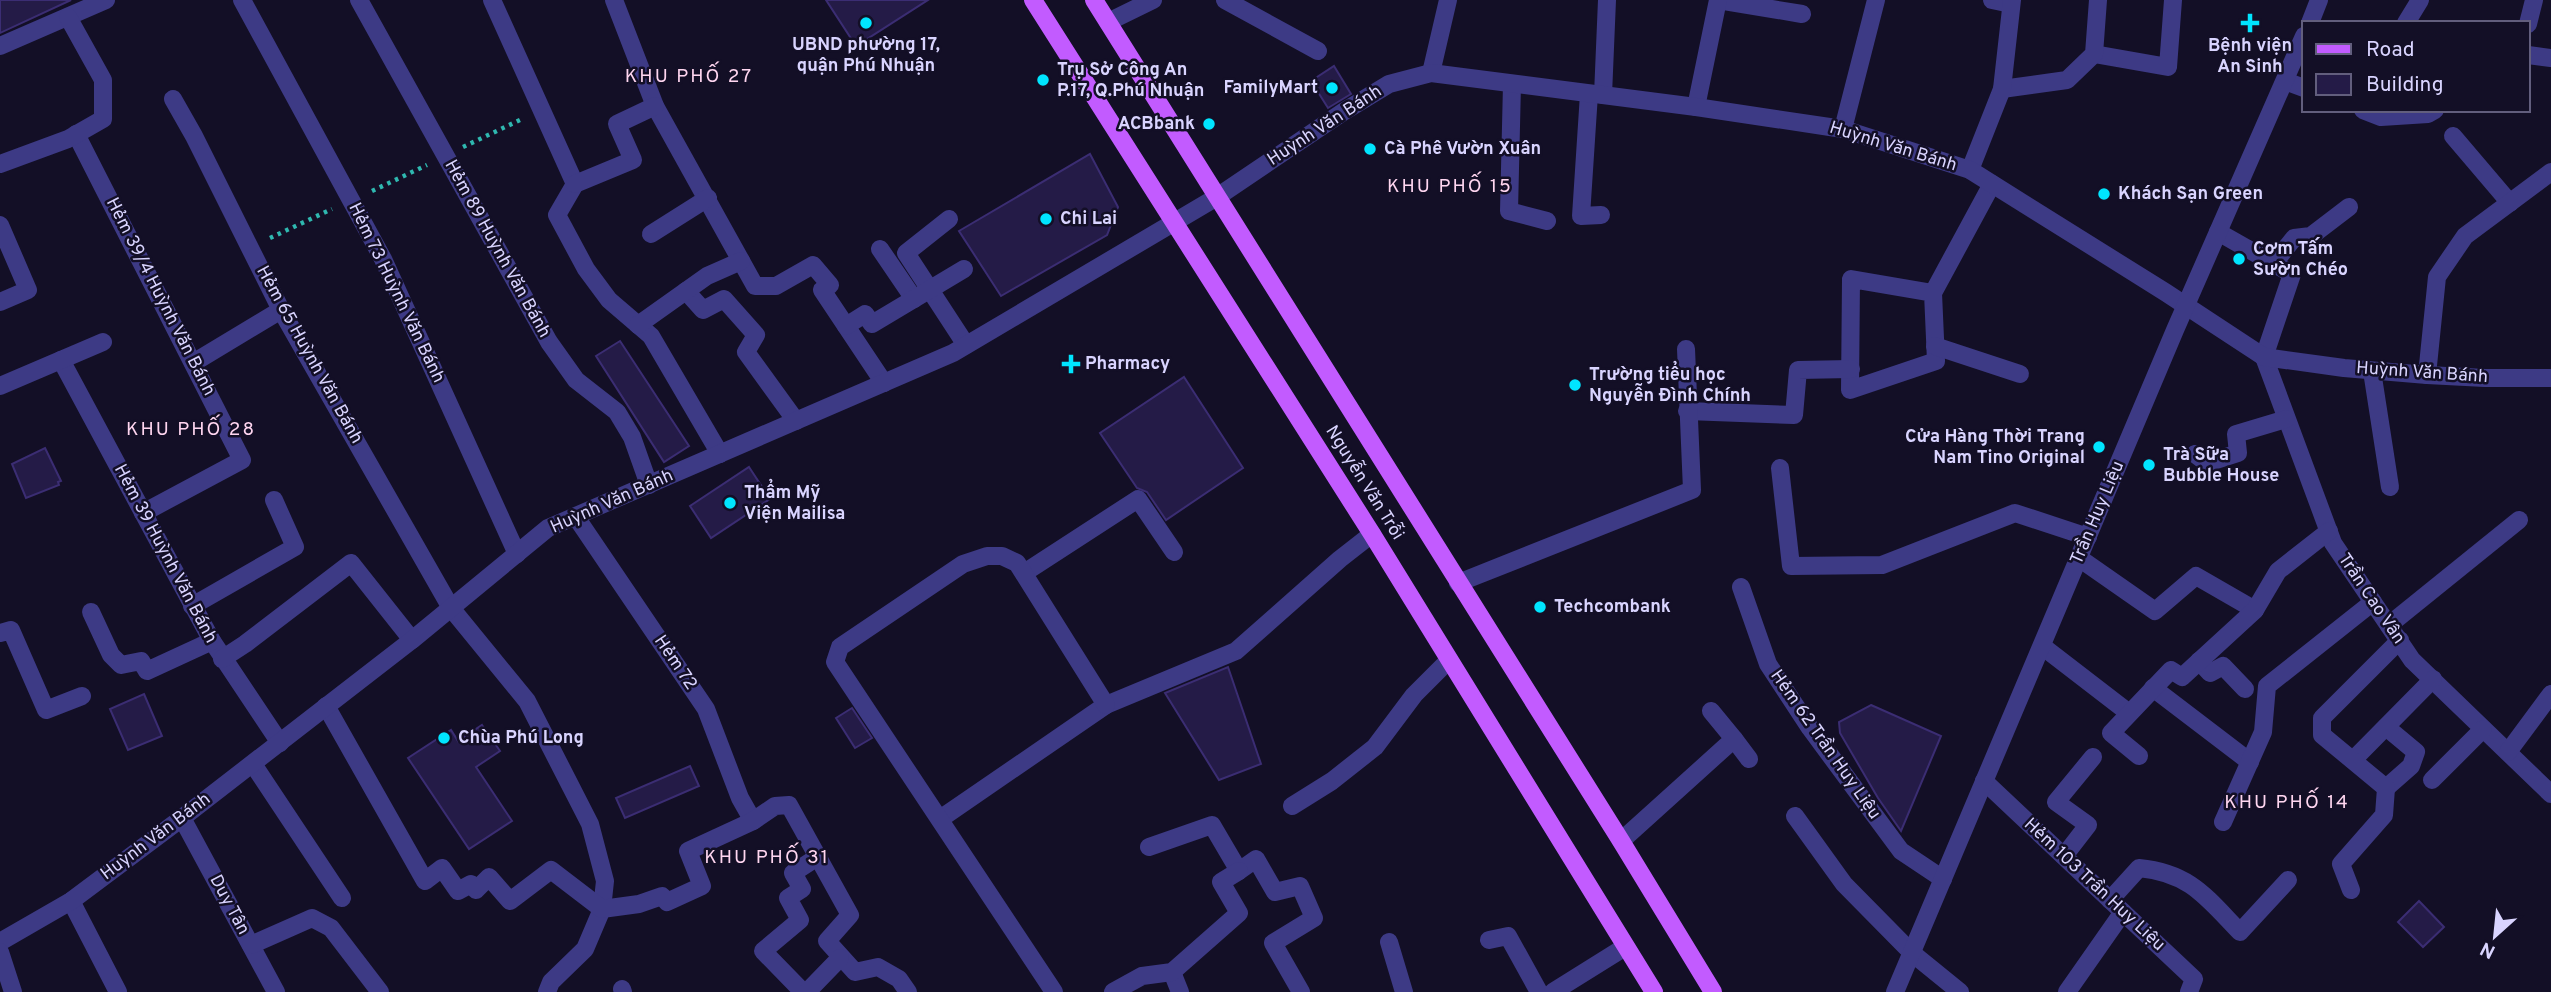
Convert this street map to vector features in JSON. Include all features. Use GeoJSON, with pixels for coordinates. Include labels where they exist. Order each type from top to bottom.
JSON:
{"type":"FeatureCollection","features":[{"type":"Feature","properties":{"kind":"main road","name":"Nguyễn Văn Trỗi"},"geometry":{"type":"LineString","coordinates":[[1033,0],[1372,534],[1654,992]]}},
{"type":"Feature","properties":{"kind":"main road","name":"Nguyễn Văn Trỗi"},"geometry":{"type":"LineString","coordinates":[[1094,0],[1713,992]]}},
{"type":"Feature","properties":{"kind":"street"},"geometry":{"type":"LineString","coordinates":[[0,46],[106,0]]}},
{"type":"Feature","properties":{"kind":"street","name":"Hẻm 73 Huỳnh Văn Bánh"},"geometry":{"type":"LineString","coordinates":[[242,0],[383,259],[517,554]]}},
{"type":"Feature","properties":{"kind":"street","name":"Hẻm 89 Huỳnh Văn Bánh"},"geometry":{"type":"LineString","coordinates":[[359,0],[549,342],[576,380],[617,412],[632,437],[649,485]]}},
{"type":"Feature","properties":{"kind":"street"},"geometry":{"type":"LineString","coordinates":[[492,0],[575,184]]}},
{"type":"Feature","properties":{"kind":"street"},"geometry":{"type":"LineString","coordinates":[[614,0],[656,106],[755,286],[776,286],[813,265],[830,285],[822,290],[884,383]]}},
{"type":"Feature","properties":{"kind":"street"},"geometry":{"type":"LineString","coordinates":[[1108,22],[1153,0]]}},
{"type":"Feature","properties":{"kind":"street"},"geometry":{"type":"LineString","coordinates":[[1226,0],[1318,51]]}},
{"type":"Feature","properties":{"kind":"street"},"geometry":{"type":"LineString","coordinates":[[1431,73],[1448,0]]}},
{"type":"Feature","properties":{"kind":"street"},"geometry":{"type":"LineString","coordinates":[[1601,215],[1581,216],[1608,0]]}},
{"type":"Feature","properties":{"kind":"street"},"geometry":{"type":"LineString","coordinates":[[1696,107],[1718,0],[1802,14]]}},
{"type":"Feature","properties":{"kind":"street"},"geometry":{"type":"LineString","coordinates":[[1843,129],[1876,0]]}},
{"type":"Feature","properties":{"kind":"street"},"geometry":{"type":"LineString","coordinates":[[1970,170],[2002,89],[2012,2],[1992,0]]}},
{"type":"Feature","properties":{"kind":"street"},"geometry":{"type":"LineString","coordinates":[[2002,89],[2067,80],[2094,54],[2098,0]]}},
{"type":"Feature","properties":{"kind":"street"},"geometry":{"type":"LineString","coordinates":[[2094,54],[2168,66],[2173,0]]}},
{"type":"Feature","properties":{"kind":"street"},"geometry":{"type":"LineString","coordinates":[[2311,21],[2319,0]]}},
{"type":"Feature","properties":{"kind":"street"},"geometry":{"type":"LineString","coordinates":[[2407,21],[2420,0]]}},
{"type":"Feature","properties":{"kind":"street"},"geometry":{"type":"LineString","coordinates":[[2529,21],[2534,0]]}},
{"type":"Feature","properties":{"kind":"street"},"geometry":{"type":"LineString","coordinates":[[0,164],[76,134],[103,119],[103,80],[68,17]]}},
{"type":"Feature","properties":{"kind":"street","name":"Trần Huy Liệu"},"geometry":{"type":"LineString","coordinates":[[1895,992],[2186,305],[2302,41]]}},
{"type":"Feature","properties":{"kind":"street"},"geometry":{"type":"LineString","coordinates":[[2530,55],[2551,58]]}},
{"type":"Feature","properties":{"kind":"street","name":"Huỳnh Văn Bánh"},"geometry":{"type":"LineString","coordinates":[[0,942],[71,901],[182,818],[411,640],[548,528],[966,345],[1217,197],[1389,84],[1431,73],[1843,129],[1970,170],[2264,357],[2427,375],[2551,378]]}},
{"type":"Feature","properties":{"kind":"street"},"geometry":{"type":"LineString","coordinates":[[2285,81],[2302,87]]}},
{"type":"Feature","properties":{"kind":"street"},"geometry":{"type":"LineString","coordinates":[[1512,84],[1508,211],[1547,221]]}},
{"type":"Feature","properties":{"kind":"street","name":"Hẻm 65 Huỳnh Văn Bánh"},"geometry":{"type":"LineString","coordinates":[[173,99],[281,310],[451,608],[527,701],[590,824],[605,881],[602,909]]}},
{"type":"Feature","properties":{"kind":"street"},"geometry":{"type":"LineString","coordinates":[[656,106],[617,124],[633,160],[575,184],[557,215],[586,269],[609,300],[652,336],[720,454]]}},
{"type":"Feature","properties":{"kind":"street"},"geometry":{"type":"LineString","coordinates":[[2368,112],[2381,117],[2432,112]]}},
{"type":"Feature","properties":{"kind":"street","name":"Hẻm 39/4 Huỳnh Văn Bánh"},"geometry":{"type":"LineString","coordinates":[[76,134],[242,460],[143,513]]}},
{"type":"Feature","properties":{"kind":"street"},"geometry":{"type":"LineString","coordinates":[[2453,136],[2510,203]]}},
{"type":"Feature","properties":{"kind":"street"},"geometry":{"type":"LineString","coordinates":[[2427,375],[2437,277],[2465,236],[2551,172]]}},
{"type":"Feature","properties":{"kind":"street"},"geometry":{"type":"LineString","coordinates":[[1933,293],[1851,279],[1850,390],[1936,361],[1933,293],[1992,184]]}},
{"type":"Feature","properties":{"kind":"street"},"geometry":{"type":"LineString","coordinates":[[651,234],[708,198]]}},
{"type":"Feature","properties":{"kind":"street"},"geometry":{"type":"LineString","coordinates":[[2274,263],[2294,238],[2311,236],[2349,206]]}},
{"type":"Feature","properties":{"kind":"street"},"geometry":{"type":"LineString","coordinates":[[949,219],[906,253],[966,345]]}},
{"type":"Feature","properties":{"kind":"street"},"geometry":{"type":"LineString","coordinates":[[0,225],[28,290],[0,302]]}},
{"type":"Feature","properties":{"kind":"street"},"geometry":{"type":"LineString","coordinates":[[2218,232],[2292,274],[2264,357]]}},
{"type":"Feature","properties":{"kind":"street"},"geometry":{"type":"LineString","coordinates":[[880,249],[914,299]]}},
{"type":"Feature","properties":{"kind":"street"},"geometry":{"type":"LineString","coordinates":[[638,325],[707,276],[741,261]]}},
{"type":"Feature","properties":{"kind":"street"},"geometry":{"type":"LineString","coordinates":[[846,326],[865,314],[872,324],[964,269]]}},
{"type":"Feature","properties":{"kind":"street"},"geometry":{"type":"LineString","coordinates":[[686,291],[703,310],[724,299],[756,335],[746,352],[796,421]]}},
{"type":"Feature","properties":{"kind":"street"},"geometry":{"type":"LineString","coordinates":[[193,363],[281,310]]}},
{"type":"Feature","properties":{"kind":"street"},"geometry":{"type":"LineString","coordinates":[[0,386],[103,342]]}},
{"type":"Feature","properties":{"kind":"street"},"geometry":{"type":"LineString","coordinates":[[1936,346],[2020,374]]}},
{"type":"Feature","properties":{"kind":"street"},"geometry":{"type":"LineString","coordinates":[[1458,583],[1692,490],[1686,349]]}},
{"type":"Feature","properties":{"kind":"street","name":"Trần Cao Vân"},"geometry":{"type":"LineString","coordinates":[[2264,357],[2333,543],[2412,660],[2551,794]]}},
{"type":"Feature","properties":{"kind":"street","name":"Hẻm 39 Huỳnh Văn Bánh"},"geometry":{"type":"LineString","coordinates":[[61,360],[222,659],[280,743]]}},
{"type":"Feature","properties":{"kind":"street"},"geometry":{"type":"LineString","coordinates":[[1687,411],[1794,415],[1798,370],[1851,369]]}},
{"type":"Feature","properties":{"kind":"street"},"geometry":{"type":"LineString","coordinates":[[2372,370],[2390,487]]}},
{"type":"Feature","properties":{"kind":"street"},"geometry":{"type":"LineString","coordinates":[[2196,454],[2207,463],[2238,453],[2236,434],[2286,419]]}},
{"type":"Feature","properties":{"kind":"street"},"geometry":{"type":"LineString","coordinates":[[1780,468],[1791,566],[1882,565],[2015,513],[2088,537]]}},
{"type":"Feature","properties":{"kind":"street"},"geometry":{"type":"LineString","coordinates":[[1024,573],[1138,499],[1174,552]]}},
{"type":"Feature","properties":{"kind":"street"},"geometry":{"type":"LineString","coordinates":[[192,606],[295,547],[274,500]]}},
{"type":"Feature","properties":{"kind":"street","name":"Hẻm 72"},"geometry":{"type":"LineString","coordinates":[[576,517],[706,709],[740,798],[753,821]]}},
{"type":"Feature","properties":{"kind":"street"},"geometry":{"type":"LineString","coordinates":[[2389,625],[2519,520]]}},
{"type":"Feature","properties":{"kind":"street"},"geometry":{"type":"LineString","coordinates":[[2139,756],[2111,733],[2171,670],[2182,677],[2255,610],[2278,571],[2329,531]]}},
{"type":"Feature","properties":{"kind":"street"},"geometry":{"type":"LineString","coordinates":[[940,819],[1105,705],[1236,651],[1372,534]]}},
{"type":"Feature","properties":{"kind":"street"},"geometry":{"type":"LineString","coordinates":[[1054,992],[835,662],[840,647],[963,564],[987,556],[1002,556],[1017,562],[1105,705]]}},
{"type":"Feature","properties":{"kind":"street"},"geometry":{"type":"LineString","coordinates":[[2079,558],[2155,611],[2196,576],[2255,610]]}},
{"type":"Feature","properties":{"kind":"street"},"geometry":{"type":"LineString","coordinates":[[222,659],[351,563],[411,640]]}},
{"type":"Feature","properties":{"kind":"street","name":"Hẻm 62 Trần Huy Liệu"},"geometry":{"type":"LineString","coordinates":[[1741,587],[1768,664],[1810,728],[1901,851],[1943,879]]}},
{"type":"Feature","properties":{"kind":"street"},"geometry":{"type":"LineString","coordinates":[[2223,822],[2263,732],[2267,686],[2373,602]]}},
{"type":"Feature","properties":{"kind":"street"},"geometry":{"type":"LineString","coordinates":[[91,612],[111,655],[121,665],[141,661],[147,671],[212,641]]}},
{"type":"Feature","properties":{"kind":"street"},"geometry":{"type":"LineString","coordinates":[[0,632],[10,630],[46,710],[82,696]]}},
{"type":"Feature","properties":{"kind":"street"},"geometry":{"type":"LineString","coordinates":[[2386,788],[2322,735],[2322,718],[2399,640]]}},
{"type":"Feature","properties":{"kind":"street"},"geometry":{"type":"LineString","coordinates":[[2042,646],[2129,713]]}},
{"type":"Feature","properties":{"kind":"street"},"geometry":{"type":"LineString","coordinates":[[1292,806],[1332,781],[1375,747],[1414,695],[1449,660]]}},
{"type":"Feature","properties":{"kind":"street"},"geometry":{"type":"LineString","coordinates":[[2199,661],[2210,673],[2223,666],[2245,689]]}},
{"type":"Feature","properties":{"kind":"street"},"geometry":{"type":"LineString","coordinates":[[2353,760],[2433,679]]}},
{"type":"Feature","properties":{"kind":"street"},"geometry":{"type":"LineString","coordinates":[[2153,688],[2250,762]]}},
{"type":"Feature","properties":{"kind":"street"},"geometry":{"type":"LineString","coordinates":[[2508,752],[2548,705]]}},
{"type":"Feature","properties":{"kind":"street"},"geometry":{"type":"LineString","coordinates":[[326,706],[425,881],[442,868],[458,891],[471,884],[476,890],[489,877],[510,901],[551,870],[602,909],[639,904],[662,896],[667,902],[702,886],[688,851],[753,821],[775,806],[789,805],[850,915],[827,941],[839,958],[855,972],[878,967],[887,970],[899,979],[908,992]]}},
{"type":"Feature","properties":{"kind":"street"},"geometry":{"type":"LineString","coordinates":[[1711,711],[1749,759]]}},
{"type":"Feature","properties":{"kind":"street"},"geometry":{"type":"LineString","coordinates":[[2350,890],[2341,863],[2384,815],[2386,788],[2411,766],[2416,752],[2386,727]]}},
{"type":"Feature","properties":{"kind":"street"},"geometry":{"type":"LineString","coordinates":[[2432,780],[2483,729]]}},
{"type":"Feature","properties":{"kind":"street"},"geometry":{"type":"LineString","coordinates":[[1621,841],[1734,739]]}},
{"type":"Feature","properties":{"kind":"street"},"geometry":{"type":"LineString","coordinates":[[2064,856],[2088,825],[2056,802],[2093,757]]}},
{"type":"Feature","properties":{"kind":"street"},"geometry":{"type":"LineString","coordinates":[[253,764],[342,898]]}},
{"type":"Feature","properties":{"kind":"street","name":"Hẻm 103 Trần Huy Liệu"},"geometry":{"type":"LineString","coordinates":[[1984,781],[2194,979],[2189,992]]}},
{"type":"Feature","properties":{"kind":"street"},"geometry":{"type":"LineString","coordinates":[[1794,816],[1844,884],[1912,953],[1960,992]]}},
{"type":"Feature","properties":{"kind":"street","name":"Duy Tân"},"geometry":{"type":"LineString","coordinates":[[182,818],[276,992]]}},
{"type":"Feature","properties":{"kind":"street"},"geometry":{"type":"LineString","coordinates":[[1149,847],[1212,825],[1239,870]]}},
{"type":"Feature","properties":{"kind":"street"},"geometry":{"type":"LineString","coordinates":[[819,856],[793,873],[802,889],[788,898],[800,920],[763,951],[805,992],[839,958]]}},
{"type":"Feature","properties":{"kind":"street"},"geometry":{"type":"LineString","coordinates":[[1113,992],[1142,976],[1172,972],[1239,914],[1222,882],[1256,859],[1275,892],[1300,886],[1314,918],[1273,943],[1294,989]]}},
{"type":"Feature","properties":{"kind":"street"},"geometry":{"type":"LineString","coordinates":[[2067,992],[2139,868],[2162,870],[2194,886],[2240,932],[2288,880]]}},
{"type":"Feature","properties":{"kind":"street"},"geometry":{"type":"LineString","coordinates":[[71,901],[118,992]]}},
{"type":"Feature","properties":{"kind":"street"},"geometry":{"type":"LineString","coordinates":[[547,992],[551,982],[585,949],[602,909]]}},
{"type":"Feature","properties":{"kind":"street"},"geometry":{"type":"LineString","coordinates":[[251,945],[312,918],[331,928],[380,992]]}},
{"type":"Feature","properties":{"kind":"street"},"geometry":{"type":"LineString","coordinates":[[1489,940],[1508,936],[1539,992]]}},
{"type":"Feature","properties":{"kind":"street"},"geometry":{"type":"LineString","coordinates":[[1389,942],[1404,992]]}},
{"type":"Feature","properties":{"kind":"street"},"geometry":{"type":"LineString","coordinates":[[1553,992],[1625,947]]}},
{"type":"Feature","properties":{"kind":"street"},"geometry":{"type":"LineString","coordinates":[[0,951],[13,992]]}},
{"type":"Feature","properties":{"kind":"street"},"geometry":{"type":"LineString","coordinates":[[1172,972],[1180,992]]}},
{"type":"Feature","properties":{"kind":"path"},"geometry":{"type":"LineString","coordinates":[[250,247],[541,110]]}},
{"type":"Feature","properties":{"kind":"building"},"geometry":{"type":"Polygon","coordinates":[[[0,0],[71,0],[0,33],[0,0]]]}},
{"type":"Feature","properties":{"kind":"building","name":"UBND phường 17, quận Phú Nhuận"},"geometry":{"type":"Polygon","coordinates":[[[826,0],[928,0],[856,46],[826,0]]]}},
{"type":"Feature","properties":{"kind":"building","name":"FamilyMart"},"geometry":{"type":"Polygon","coordinates":[[[1334,66],[1351,94],[1328,108],[1311,81],[1334,66]]]}},
{"type":"Feature","properties":{"kind":"building","name":"Chi Lai"},"geometry":{"type":"Polygon","coordinates":[[[1090,154],[1118,207],[1107,235],[1001,296],[959,231],[1090,154]]]}},
{"type":"Feature","properties":{"kind":"building"},"geometry":{"type":"Polygon","coordinates":[[[620,341],[689,446],[664,462],[596,356],[620,341]]]}},
{"type":"Feature","properties":{"kind":"building"},"geometry":{"type":"Polygon","coordinates":[[[1184,377],[1243,468],[1166,520],[1147,492],[1137,488],[1100,433],[1184,377]]]}},
{"type":"Feature","properties":{"kind":"building"},"geometry":{"type":"Polygon","coordinates":[[[45,448],[61,481],[58,482],[59,485],[26,498],[12,464],[45,448]]]}},
{"type":"Feature","properties":{"kind":"building","name":"Thẩm Mỹ Viện Mailisa"},"geometry":{"type":"Polygon","coordinates":[[[749,467],[770,499],[711,538],[690,506],[749,467]]]}},
{"type":"Feature","properties":{"kind":"building"},"geometry":{"type":"Polygon","coordinates":[[[1228,667],[1261,764],[1219,780],[1165,693],[1228,667]]]}},
{"type":"Feature","properties":{"kind":"building"},"geometry":{"type":"Polygon","coordinates":[[[144,694],[162,736],[128,750],[110,709],[144,694]]]}},
{"type":"Feature","properties":{"kind":"building"},"geometry":{"type":"Polygon","coordinates":[[[1871,705],[1941,736],[1901,831],[1840,733],[1839,722],[1871,705]]]}},
{"type":"Feature","properties":{"kind":"building"},"geometry":{"type":"Polygon","coordinates":[[[852,708],[872,738],[855,748],[836,718],[852,708]]]}},
{"type":"Feature","properties":{"kind":"building"},"geometry":{"type":"Polygon","coordinates":[[[482,725],[500,751],[476,767],[512,821],[469,849],[408,758],[451,730],[458,741],[482,725]]]}},
{"type":"Feature","properties":{"kind":"building"},"geometry":{"type":"Polygon","coordinates":[[[690,766],[699,786],[625,818],[616,798],[690,766]]]}},
{"type":"Feature","properties":{"kind":"building"},"geometry":{"type":"Polygon","coordinates":[[[2419,901],[2444,927],[2423,947],[2398,922],[2419,901]]]}},
{"type":"Feature","properties":{"kind":"place","name":"UBND phường 17, quận Phú Nhuận"},"geometry":{"type":"Point","coordinates":[866,23]}},
{"type":"Feature","properties":{"kind":"place","name":"Bệnh viện An Sinh"},"geometry":{"type":"Point","coordinates":[2250,23]}},
{"type":"Feature","properties":{"kind":"place","name":"Trụ Sở Công An P.17, Q.Phú Nhuận"},"geometry":{"type":"Point","coordinates":[1043,80]}},
{"type":"Feature","properties":{"kind":"place","name":"FamilyMart"},"geometry":{"type":"Point","coordinates":[1332,88]}},
{"type":"Feature","properties":{"kind":"place","name":"ACBbank"},"geometry":{"type":"Point","coordinates":[1209,124]}},
{"type":"Feature","properties":{"kind":"place","name":"Cà Phê Vườn Xuân"},"geometry":{"type":"Point","coordinates":[1370,149]}},
{"type":"Feature","properties":{"kind":"place","name":"Khách Sạn Green"},"geometry":{"type":"Point","coordinates":[2104,194]}},
{"type":"Feature","properties":{"kind":"place","name":"Chi Lai"},"geometry":{"type":"Point","coordinates":[1046,219]}},
{"type":"Feature","properties":{"kind":"place","name":"Cơm Tấm Sườn Chéo"},"geometry":{"type":"Point","coordinates":[2239,259]}},
{"type":"Feature","properties":{"kind":"place","name":"Pharmacy"},"geometry":{"type":"Point","coordinates":[1071,364]}},
{"type":"Feature","properties":{"kind":"place","name":"Trường tiểu học Nguyễn Đình Chính"},"geometry":{"type":"Point","coordinates":[1575,385]}},
{"type":"Feature","properties":{"kind":"place","name":"Cửa Hàng Thời Trang Nam Tino Original"},"geometry":{"type":"Point","coordinates":[2099,447]}},
{"type":"Feature","properties":{"kind":"place","name":"Trà Sữa Bubble House"},"geometry":{"type":"Point","coordinates":[2149,465]}},
{"type":"Feature","properties":{"kind":"place","name":"Thẩm Mỹ Viện Mailisa"},"geometry":{"type":"Point","coordinates":[730,503]}},
{"type":"Feature","properties":{"kind":"place","name":"Techcombank"},"geometry":{"type":"Point","coordinates":[1540,607]}},
{"type":"Feature","properties":{"kind":"place","name":"Chùa Phú Long"},"geometry":{"type":"Point","coordinates":[444,738]}},
{"type":"Feature","properties":{"kind":"district","name":"KHU PHỐ 27"},"geometry":{"type":"Point","coordinates":[689,77]}},
{"type":"Feature","properties":{"kind":"district","name":"KHU PHỐ 15"},"geometry":{"type":"Point","coordinates":[1450,187]}},
{"type":"Feature","properties":{"kind":"district","name":"KHU PHỐ 28"},"geometry":{"type":"Point","coordinates":[191,430]}},
{"type":"Feature","properties":{"kind":"district","name":"KHU PHỐ 14"},"geometry":{"type":"Point","coordinates":[2287,803]}},
{"type":"Feature","properties":{"kind":"district","name":"KHU PHỐ 31"},"geometry":{"type":"Point","coordinates":[767,858]}}]}
